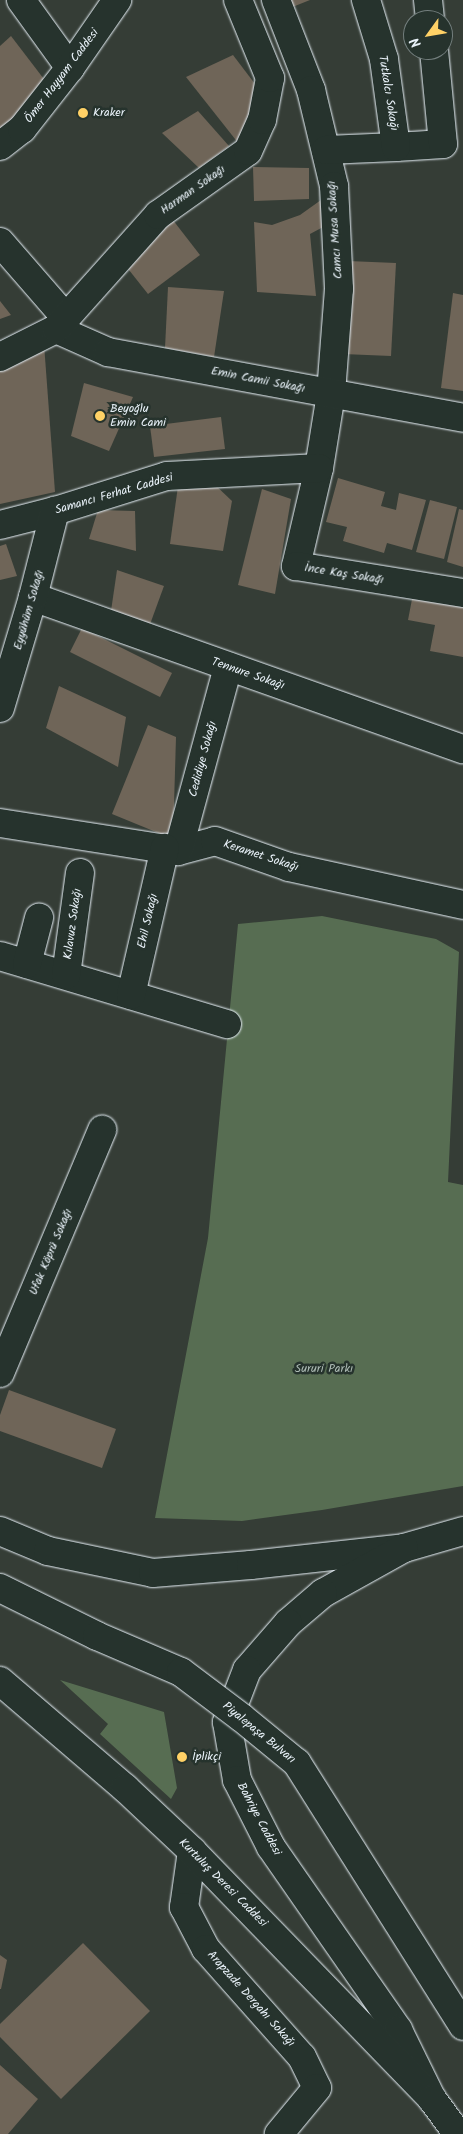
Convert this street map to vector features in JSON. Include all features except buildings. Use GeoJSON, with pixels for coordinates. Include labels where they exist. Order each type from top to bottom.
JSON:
{"type":"FeatureCollection","features":[{"type":"Feature","properties":{"kind":"street"},"geometry":{"type":"LineString","coordinates":[[21,0],[70,68]]}},
{"type":"Feature","properties":{"kind":"street","name":"Ömer Hayyam Caddesi"},"geometry":{"type":"LineString","coordinates":[[0,146],[22,129],[70,68],[117,0]]}},
{"type":"Feature","properties":{"kind":"street","name":"Harman Sokağı"},"geometry":{"type":"LineString","coordinates":[[0,357],[61,324],[158,215],[248,151],[262,120],[270,78],[238,0]]}},
{"type":"Feature","properties":{"kind":"street","name":"Camcı Musa Sokağı"},"geometry":{"type":"LineString","coordinates":[[276,0],[311,90],[334,186],[339,290],[331,394],[319,468]]}},
{"type":"Feature","properties":{"kind":"street","name":"Tutkalcı Sokağı"},"geometry":{"type":"LineString","coordinates":[[326,150],[396,147],[384,59],[366,0]]}},
{"type":"Feature","properties":{"kind":"street"},"geometry":{"type":"LineString","coordinates":[[396,147],[453,144],[436,60]]}},
{"type":"Feature","properties":{"kind":"street"},"geometry":{"type":"LineString","coordinates":[[0,242],[61,324]]}},
{"type":"Feature","properties":{"kind":"street","name":"Emin Camii Sokağı"},"geometry":{"type":"LineString","coordinates":[[61,324],[108,352],[463,418]]}},
{"type":"Feature","properties":{"kind":"street","name":"Samancı Ferhat Caddesi"},"geometry":{"type":"LineString","coordinates":[[0,525],[55,511],[167,476],[319,468]]}},
{"type":"Feature","properties":{"kind":"street","name":"İnce Kaş Sokağı"},"geometry":{"type":"LineString","coordinates":[[319,468],[296,566],[463,593]]}},
{"type":"Feature","properties":{"kind":"street","name":"Eyyühüm Sokağı"},"geometry":{"type":"LineString","coordinates":[[0,708],[33,597],[55,511]]}},
{"type":"Feature","properties":{"kind":"street","name":"Tennure Sokağı"},"geometry":{"type":"LineString","coordinates":[[33,597],[463,749]]}},
{"type":"Feature","properties":{"kind":"street","name":"Cedidiye Sokağı"},"geometry":{"type":"LineString","coordinates":[[172,850],[228,667]]}},
{"type":"Feature","properties":{"kind":"street","name":"Keramet Sokağı"},"geometry":{"type":"LineString","coordinates":[[0,823],[172,850],[215,841],[289,867],[463,905]]}},
{"type":"Feature","properties":{"kind":"street","name":"Ehil Sokağı"},"geometry":{"type":"LineString","coordinates":[[131,995],[172,850]]}},
{"type":"Feature","properties":{"kind":"street","name":"Kılavuz Sokağı"},"geometry":{"type":"LineString","coordinates":[[66,975],[80,873]]}},
{"type":"Feature","properties":{"kind":"street"},"geometry":{"type":"LineString","coordinates":[[27,964],[39,918]]}},
{"type":"Feature","properties":{"kind":"street"},"geometry":{"type":"LineString","coordinates":[[0,956],[227,1024]]}},
{"type":"Feature","properties":{"kind":"street","name":"Ufak Köprü Sokağı"},"geometry":{"type":"LineString","coordinates":[[1,1368],[102,1130]]}},
{"type":"Feature","properties":{"kind":"street","name":"Bahriye Caddesi"},"geometry":{"type":"LineString","coordinates":[[0,1531],[48,1551],[153,1573],[251,1566],[404,1548],[463,1531]]}},
{"type":"Feature","properties":{"kind":"street","name":"Bahriye Caddesi"},"geometry":{"type":"LineString","coordinates":[[404,1548],[323,1593],[288,1623],[247,1670],[227,1722],[237,1780],[271,1846],[398,2030],[432,2099]]}},
{"type":"Feature","properties":{"kind":"street","name":"Piyalepaşa Bulvarı"},"geometry":{"type":"LineString","coordinates":[[0,1588],[98,1636],[181,1672],[297,1763],[463,2026]]}},
{"type":"Feature","properties":{"kind":"street","name":"Kurtuluş Deresi Caddesi"},"geometry":{"type":"LineString","coordinates":[[0,1681],[125,1788],[192,1851],[432,2099]]}},
{"type":"Feature","properties":{"kind":"street","name":"Arapzade Dergahı Sokağı"},"geometry":{"type":"LineString","coordinates":[[192,1851],[184,1907],[206,1949],[302,2057],[317,2088],[278,2134]]}},
{"type":"Feature","properties":{"kind":"street"},"geometry":{"type":"LineString","coordinates":[[432,2099],[458,2134]]}},
{"type":"Feature","properties":{"kind":"green space","name":"Sururi Parkı"},"geometry":{"type":"Polygon","coordinates":[[[322,916],[436,939],[459,952],[448,1182],[463,1185],[463,1486],[322,1510],[242,1521],[155,1518],[208,1238],[238,924],[322,916]]]}},
{"type":"Feature","properties":{"kind":"green space"},"geometry":{"type":"Polygon","coordinates":[[[60,1680],[164,1712],[177,1788],[171,1799],[100,1734],[108,1724],[60,1680]]]}},
{"type":"Feature","properties":{"kind":"place","name":"Kraker"},"geometry":{"type":"Point","coordinates":[83,113]}},
{"type":"Feature","properties":{"kind":"place","name":"Beyoğlu Emin Cami"},"geometry":{"type":"Point","coordinates":[100,416]}},
{"type":"Feature","properties":{"kind":"place","name":"İplikçi"},"geometry":{"type":"Point","coordinates":[182,1757]}}]}
